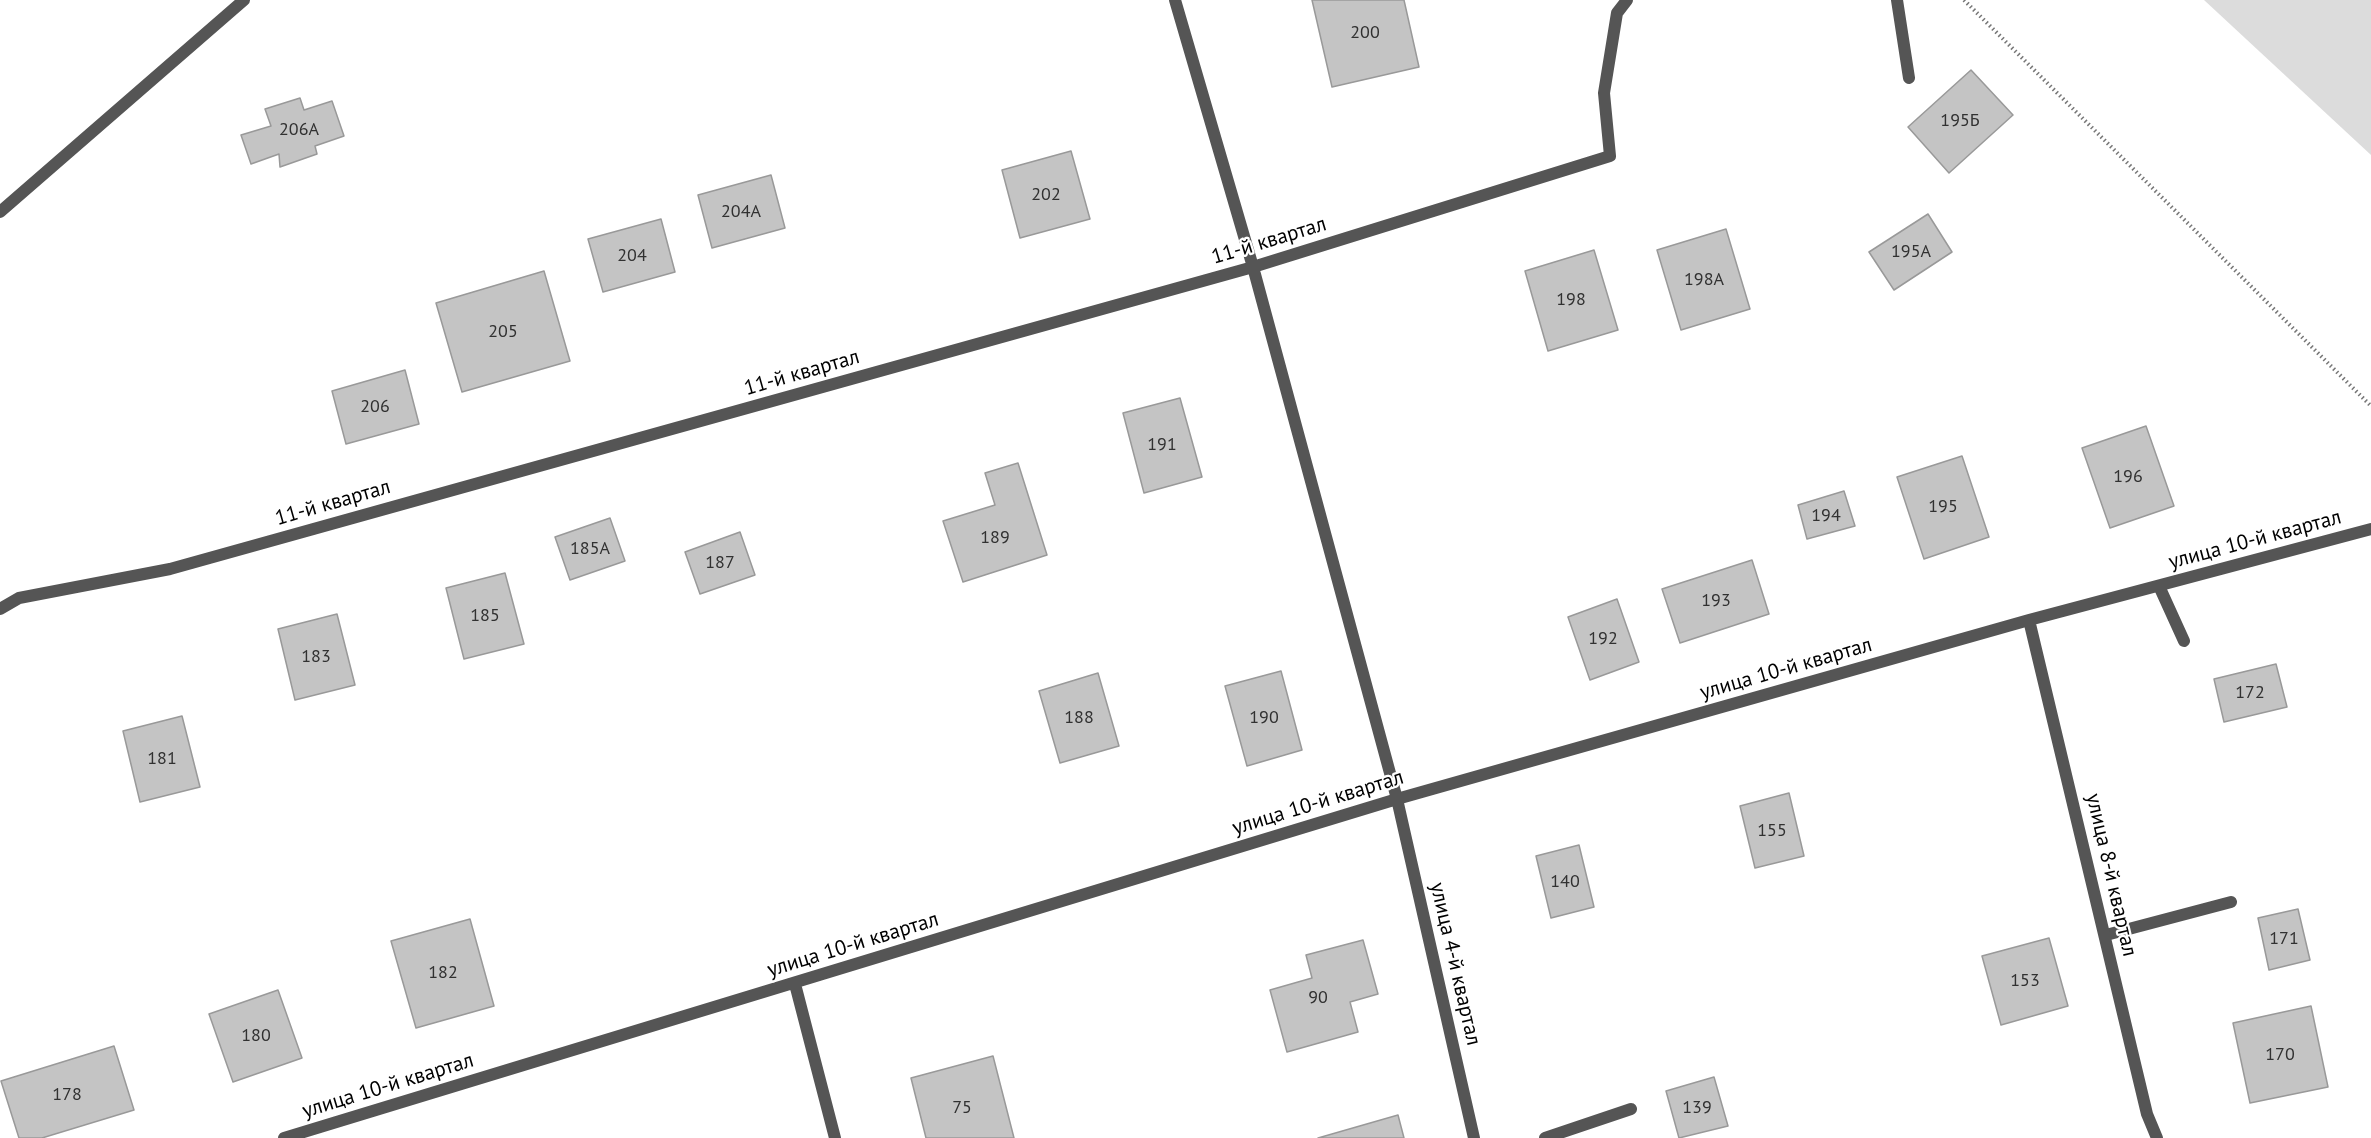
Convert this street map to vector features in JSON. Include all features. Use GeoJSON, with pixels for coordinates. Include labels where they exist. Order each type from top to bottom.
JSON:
{"type":"FeatureCollection","features":[{"type":"Feature","properties":{"kind":"street"},"geometry":{"type":"LineString","coordinates":[[0,212],[244,0]]}},
{"type":"Feature","properties":{"kind":"street","name":"улица 4-й квартал"},"geometry":{"type":"LineString","coordinates":[[1174,0],[1253,267],[1397,799],[1474,1138]]}},
{"type":"Feature","properties":{"kind":"street","name":"11-й квартал"},"geometry":{"type":"LineString","coordinates":[[0,609],[19,598],[170,569],[1253,267],[1610,156],[1604,93],[1617,13],[1627,0]]}},
{"type":"Feature","properties":{"kind":"street"},"geometry":{"type":"LineString","coordinates":[[1898,0],[1909,78]]}},
{"type":"Feature","properties":{"kind":"street","name":"улица 10-й квартал"},"geometry":{"type":"LineString","coordinates":[[284,1138],[1397,799],[2029,620],[2371,529]]}},
{"type":"Feature","properties":{"kind":"street"},"geometry":{"type":"LineString","coordinates":[[2160,586],[2184,641]]}},
{"type":"Feature","properties":{"kind":"street","name":"улица 8-й квартал"},"geometry":{"type":"LineString","coordinates":[[2029,620],[2147,1114],[2157,1138]]}},
{"type":"Feature","properties":{"kind":"street"},"geometry":{"type":"LineString","coordinates":[[2106,935],[2231,902]]}},
{"type":"Feature","properties":{"kind":"street"},"geometry":{"type":"LineString","coordinates":[[795,984],[835,1138]]}},
{"type":"Feature","properties":{"kind":"street"},"geometry":{"type":"LineString","coordinates":[[1545,1138],[1631,1109]]}},
{"type":"Feature","properties":{"kind":"path"},"geometry":{"type":"LineString","coordinates":[[1964,0],[2371,406]]}},
{"type":"Feature","properties":{"kind":"shaded area"},"geometry":{"type":"Polygon","coordinates":[[[2204,0],[2371,0],[2371,155],[2204,0]]]}},
{"type":"Feature","properties":{"kind":"building"},"geometry":{"type":"Polygon","coordinates":[[[1312,0],[1404,0],[1419,67],[1332,87],[1312,0]]]}},
{"type":"Feature","properties":{"kind":"building"},"geometry":{"type":"Polygon","coordinates":[[[1971,70],[2013,115],[1949,173],[1908,127],[1971,70]]]}},
{"type":"Feature","properties":{"kind":"building"},"geometry":{"type":"Polygon","coordinates":[[[300,98],[304,110],[332,101],[344,136],[315,146],[317,154],[280,167],[279,154],[251,164],[241,135],[271,126],[265,109],[300,98]]]}},
{"type":"Feature","properties":{"kind":"building"},"geometry":{"type":"Polygon","coordinates":[[[1071,151],[1090,219],[1020,238],[1002,170],[1071,151]]]}},
{"type":"Feature","properties":{"kind":"building"},"geometry":{"type":"Polygon","coordinates":[[[771,175],[785,228],[712,248],[698,195],[771,175]]]}},
{"type":"Feature","properties":{"kind":"building"},"geometry":{"type":"Polygon","coordinates":[[[1928,214],[1952,252],[1894,290],[1869,252],[1928,214]]]}},
{"type":"Feature","properties":{"kind":"building"},"geometry":{"type":"Polygon","coordinates":[[[661,219],[675,272],[603,292],[588,239],[661,219]]]}},
{"type":"Feature","properties":{"kind":"building"},"geometry":{"type":"Polygon","coordinates":[[[1726,229],[1750,309],[1681,330],[1657,250],[1726,229]]]}},
{"type":"Feature","properties":{"kind":"building"},"geometry":{"type":"Polygon","coordinates":[[[1594,250],[1618,330],[1548,351],[1525,271],[1594,250]]]}},
{"type":"Feature","properties":{"kind":"building"},"geometry":{"type":"Polygon","coordinates":[[[544,271],[570,361],[462,392],[436,303],[544,271]]]}},
{"type":"Feature","properties":{"kind":"building"},"geometry":{"type":"Polygon","coordinates":[[[405,370],[419,424],[346,444],[332,391],[405,370]]]}},
{"type":"Feature","properties":{"kind":"building"},"geometry":{"type":"Polygon","coordinates":[[[1180,398],[1202,477],[1144,493],[1123,413],[1180,398]]]}},
{"type":"Feature","properties":{"kind":"building"},"geometry":{"type":"Polygon","coordinates":[[[2146,426],[2174,506],[2110,528],[2082,448],[2146,426]]]}},
{"type":"Feature","properties":{"kind":"building"},"geometry":{"type":"Polygon","coordinates":[[[1962,456],[1989,537],[1924,559],[1897,477],[1962,456]]]}},
{"type":"Feature","properties":{"kind":"building"},"geometry":{"type":"Polygon","coordinates":[[[1018,463],[1047,555],[963,582],[943,521],[995,505],[985,473],[1018,463]]]}},
{"type":"Feature","properties":{"kind":"building"},"geometry":{"type":"Polygon","coordinates":[[[1844,491],[1855,526],[1807,539],[1798,505],[1844,491]]]}},
{"type":"Feature","properties":{"kind":"building"},"geometry":{"type":"Polygon","coordinates":[[[610,518],[625,561],[570,580],[555,537],[610,518]]]}},
{"type":"Feature","properties":{"kind":"building"},"geometry":{"type":"Polygon","coordinates":[[[740,532],[755,575],[700,594],[685,552],[740,532]]]}},
{"type":"Feature","properties":{"kind":"building"},"geometry":{"type":"Polygon","coordinates":[[[1752,560],[1769,614],[1680,643],[1662,589],[1752,560]]]}},
{"type":"Feature","properties":{"kind":"building"},"geometry":{"type":"Polygon","coordinates":[[[505,573],[524,644],[464,659],[446,588],[505,573]]]}},
{"type":"Feature","properties":{"kind":"building"},"geometry":{"type":"Polygon","coordinates":[[[1617,599],[1639,662],[1590,680],[1568,617],[1617,599]]]}},
{"type":"Feature","properties":{"kind":"building"},"geometry":{"type":"Polygon","coordinates":[[[337,614],[355,685],[295,700],[278,629],[337,614]]]}},
{"type":"Feature","properties":{"kind":"building"},"geometry":{"type":"Polygon","coordinates":[[[2276,664],[2287,707],[2224,722],[2214,679],[2276,664]]]}},
{"type":"Feature","properties":{"kind":"building"},"geometry":{"type":"Polygon","coordinates":[[[1281,671],[1302,750],[1247,766],[1225,686],[1281,671]]]}},
{"type":"Feature","properties":{"kind":"building"},"geometry":{"type":"Polygon","coordinates":[[[1098,673],[1119,746],[1060,763],[1039,691],[1098,673]]]}},
{"type":"Feature","properties":{"kind":"building"},"geometry":{"type":"Polygon","coordinates":[[[182,716],[200,787],[140,802],[123,731],[182,716]]]}},
{"type":"Feature","properties":{"kind":"building"},"geometry":{"type":"Polygon","coordinates":[[[1789,793],[1804,856],[1755,868],[1740,806],[1789,793]]]}},
{"type":"Feature","properties":{"kind":"building"},"geometry":{"type":"Polygon","coordinates":[[[1579,845],[1594,907],[1551,918],[1536,856],[1579,845]]]}},
{"type":"Feature","properties":{"kind":"building"},"geometry":{"type":"Polygon","coordinates":[[[2298,909],[2310,960],[2269,970],[2258,918],[2298,909]]]}},
{"type":"Feature","properties":{"kind":"building"},"geometry":{"type":"Polygon","coordinates":[[[470,919],[494,1006],[416,1028],[391,941],[470,919]]]}},
{"type":"Feature","properties":{"kind":"building"},"geometry":{"type":"Polygon","coordinates":[[[2049,938],[2068,1006],[2001,1025],[1982,956],[2049,938]]]}},
{"type":"Feature","properties":{"kind":"building"},"geometry":{"type":"Polygon","coordinates":[[[1363,940],[1378,994],[1350,1002],[1358,1032],[1287,1052],[1270,990],[1312,978],[1306,955],[1363,940]]]}},
{"type":"Feature","properties":{"kind":"building"},"geometry":{"type":"Polygon","coordinates":[[[278,990],[302,1058],[233,1082],[209,1014],[278,990]]]}},
{"type":"Feature","properties":{"kind":"building"},"geometry":{"type":"Polygon","coordinates":[[[2311,1006],[2328,1087],[2250,1103],[2233,1023],[2311,1006]]]}},
{"type":"Feature","properties":{"kind":"building"},"geometry":{"type":"Polygon","coordinates":[[[114,1046],[134,1110],[42,1138],[19,1138],[1,1081],[114,1046]]]}},
{"type":"Feature","properties":{"kind":"building"},"geometry":{"type":"Polygon","coordinates":[[[993,1056],[1014,1138],[926,1138],[911,1078],[993,1056]]]}},
{"type":"Feature","properties":{"kind":"building"},"geometry":{"type":"Polygon","coordinates":[[[1714,1077],[1728,1126],[1679,1138],[1666,1091],[1714,1077]]]}},
{"type":"Feature","properties":{"kind":"building"},"geometry":{"type":"Polygon","coordinates":[[[1398,1115],[1404,1138],[1318,1138],[1398,1115]]]}}]}
